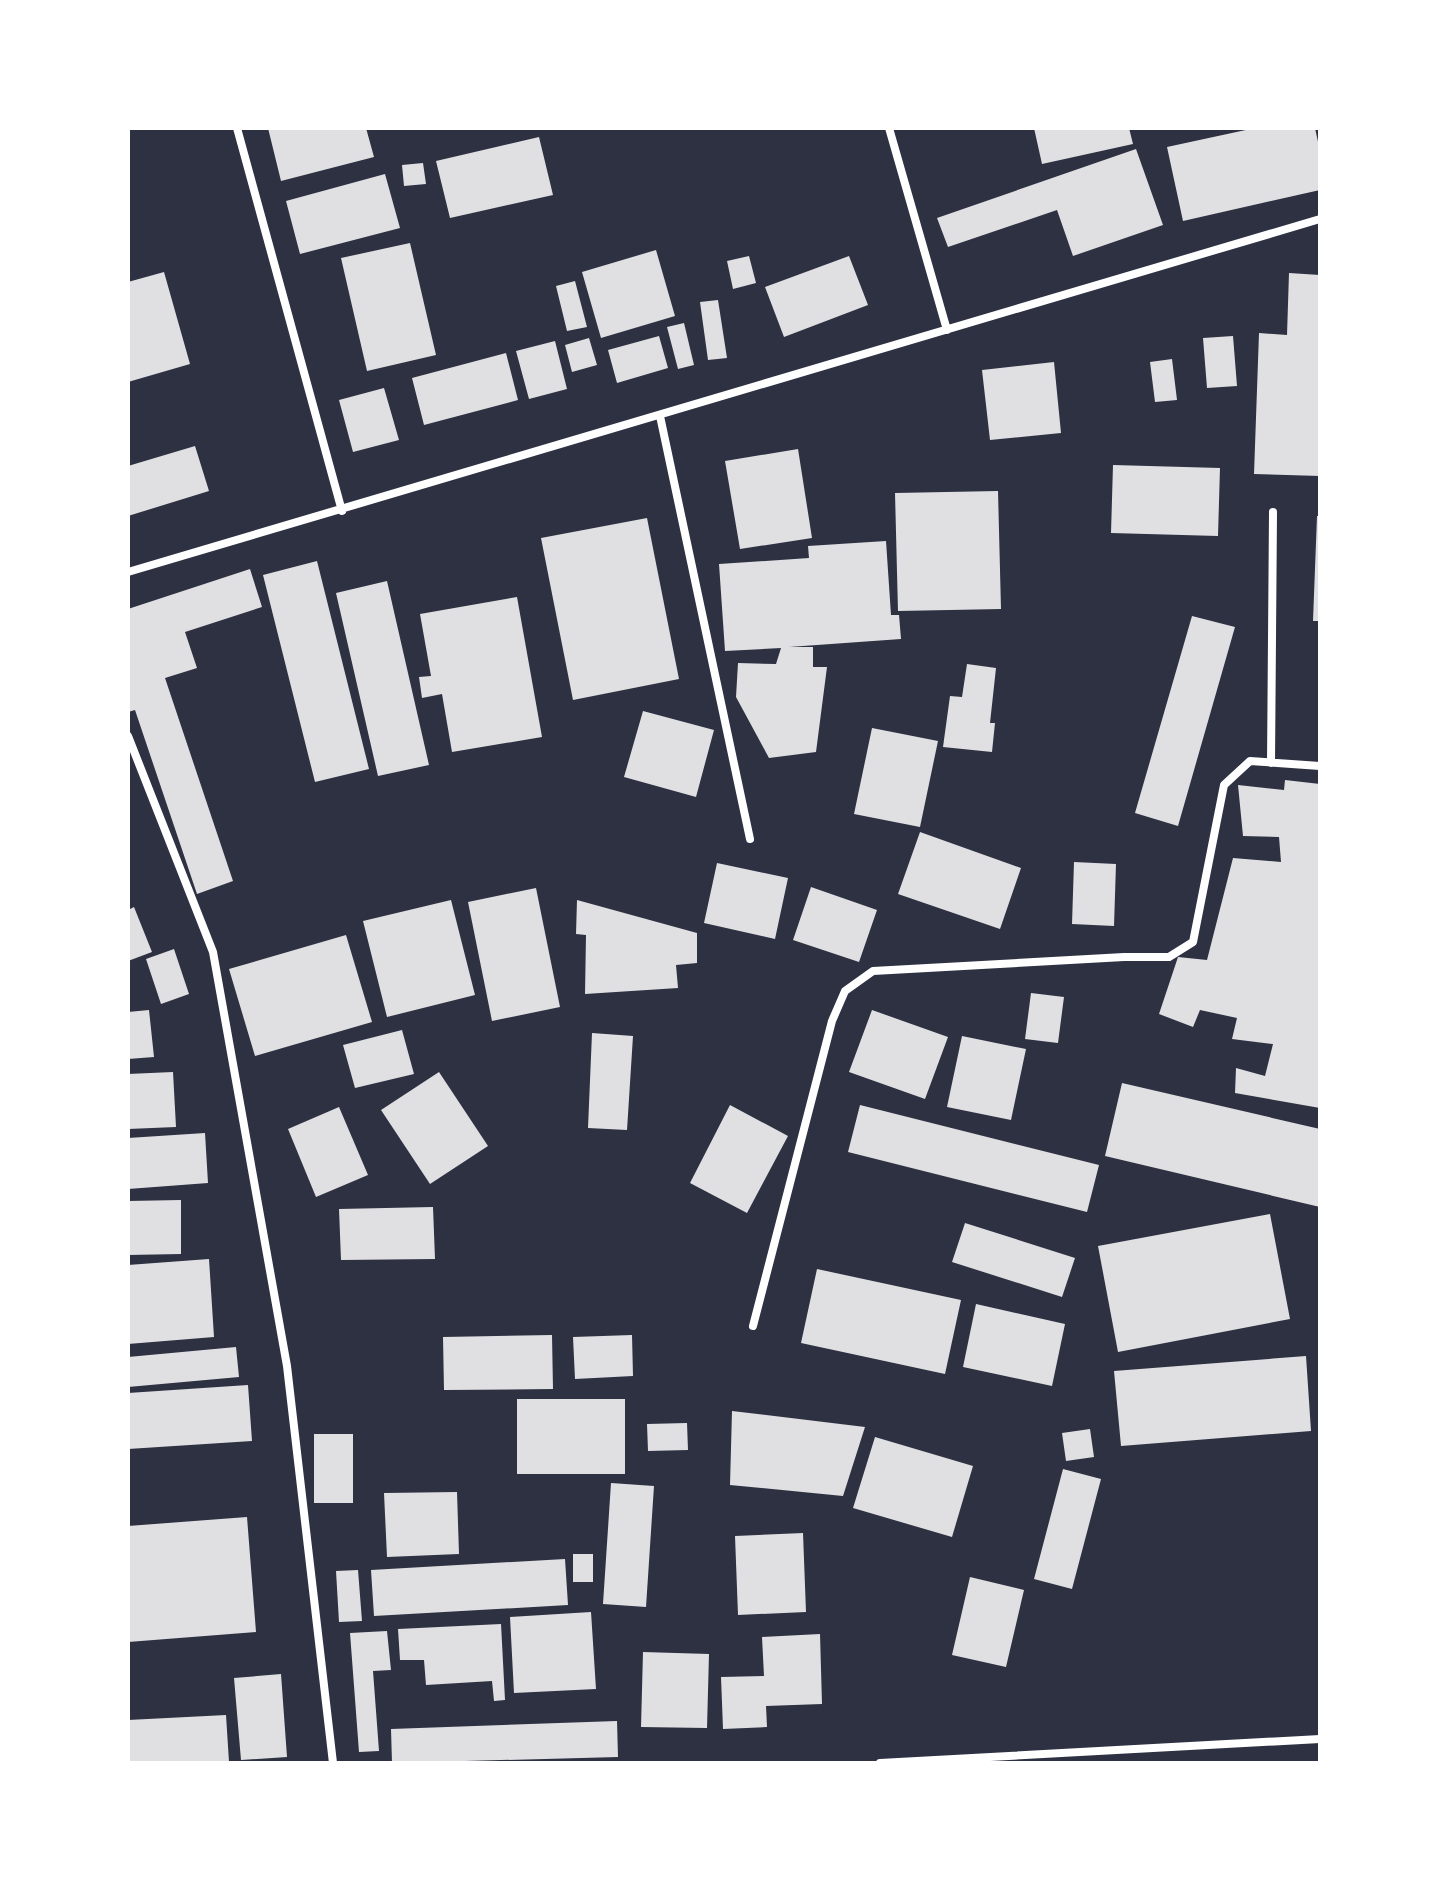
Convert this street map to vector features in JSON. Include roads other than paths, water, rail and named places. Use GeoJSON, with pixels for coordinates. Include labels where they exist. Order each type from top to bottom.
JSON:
{"type":"FeatureCollection","features":[{"type":"Feature","properties":{"kind":"street"},"geometry":{"type":"LineString","coordinates":[[237,128],[342,511]]}},
{"type":"Feature","properties":{"kind":"street"},"geometry":{"type":"LineString","coordinates":[[889,128],[947,330]]}},
{"type":"Feature","properties":{"kind":"street"},"geometry":{"type":"LineString","coordinates":[[128,572],[1320,219]]}},
{"type":"Feature","properties":{"kind":"street"},"geometry":{"type":"LineString","coordinates":[[660,416],[750,839]]}},
{"type":"Feature","properties":{"kind":"street"},"geometry":{"type":"LineString","coordinates":[[1271,763],[1273,512]]}},
{"type":"Feature","properties":{"kind":"street"},"geometry":{"type":"LineString","coordinates":[[128,736],[213,952],[287,1366],[333,1763]]}},
{"type":"Feature","properties":{"kind":"street"},"geometry":{"type":"LineString","coordinates":[[753,1326],[832,1021],[845,991],[873,971],[1169,957],[1193,942],[1224,785],[1250,761],[1320,766]]}},
{"type":"Feature","properties":{"kind":"street"},"geometry":{"type":"LineString","coordinates":[[880,1763],[1320,1739]]}}]}
